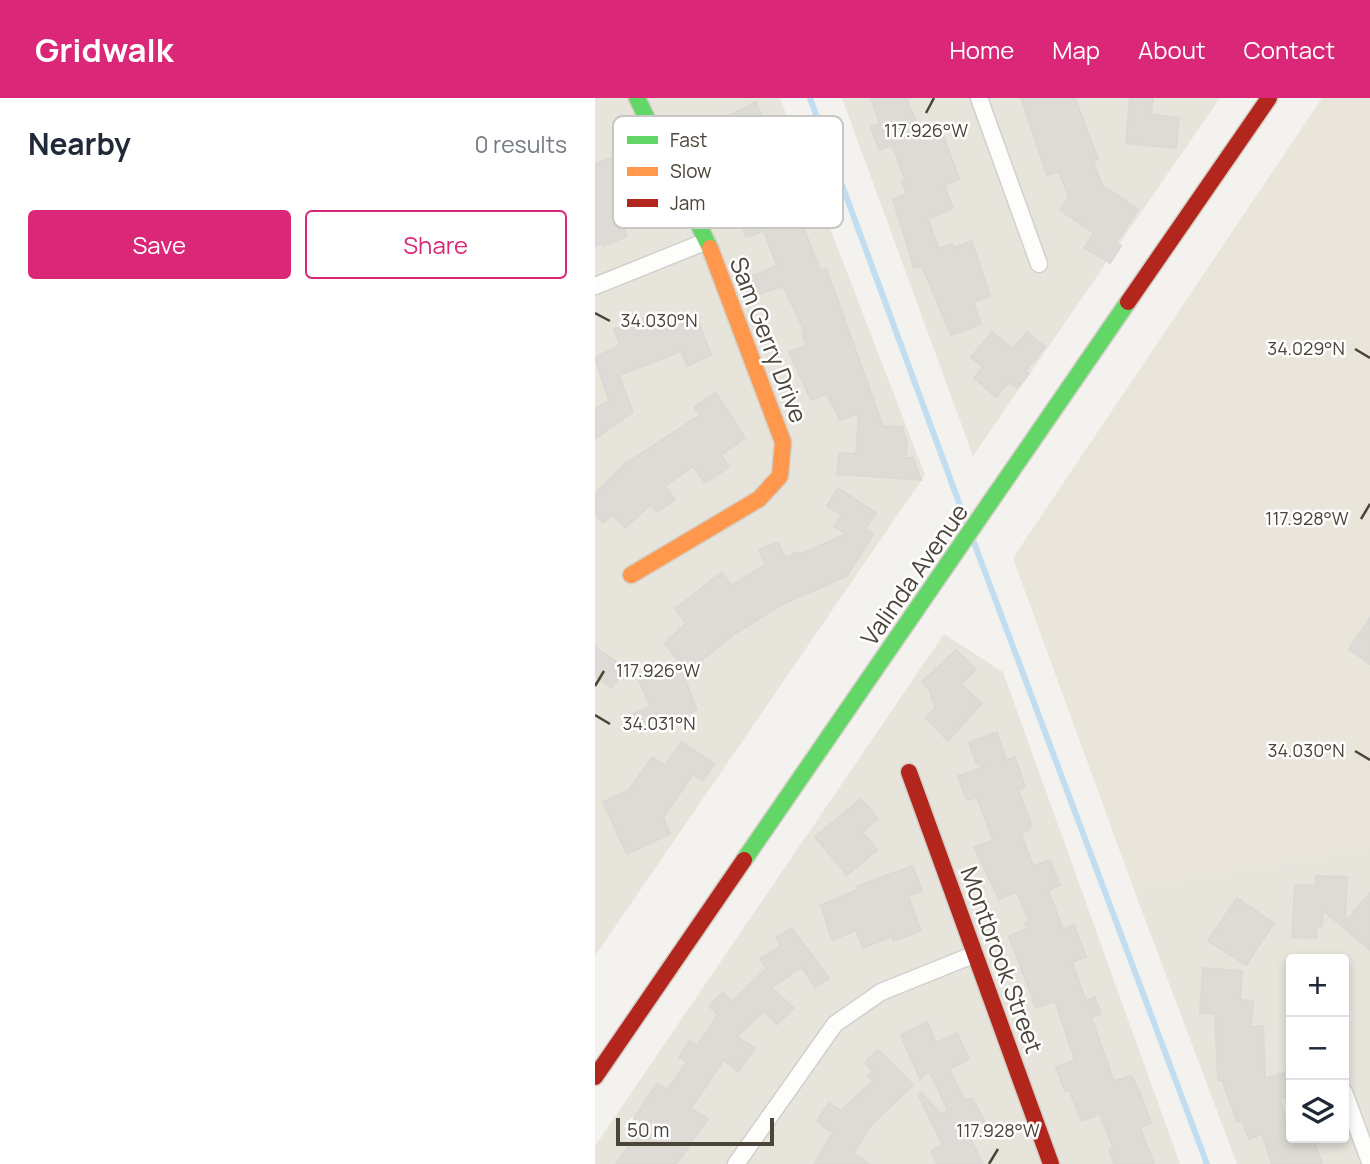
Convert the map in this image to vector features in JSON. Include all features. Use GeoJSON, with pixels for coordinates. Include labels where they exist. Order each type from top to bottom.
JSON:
{"type":"FeatureCollection","features":[{"type":"Feature","properties":{"kind":"main road","name":"Sam Gerry Drive"},"geometry":{"type":"LineString","coordinates":[[637,98],[646,116]]}},
{"type":"Feature","properties":{"kind":"main road","name":"Valinda Avenue"},"geometry":{"type":"LineString","coordinates":[[595,1077],[1269,98]]}},
{"type":"Feature","properties":{"kind":"main road","name":"Sam Gerry Drive"},"geometry":{"type":"LineString","coordinates":[[631,575],[759,499],[780,476],[783,442],[701,228]]}},
{"type":"Feature","properties":{"kind":"main road","name":"Montbrook Street"},"geometry":{"type":"LineString","coordinates":[[909,772],[973,956],[1051,1164]]}},
{"type":"Feature","properties":{"kind":"street"},"geometry":{"type":"LineString","coordinates":[[979,98],[1039,264]]}},
{"type":"Feature","properties":{"kind":"street"},"geometry":{"type":"LineString","coordinates":[[595,286],[707,241]]}},
{"type":"Feature","properties":{"kind":"street"},"geometry":{"type":"LineString","coordinates":[[736,1164],[835,1024],[881,992],[973,956]]}},
{"type":"Feature","properties":{"kind":"street"},"geometry":{"type":"LineString","coordinates":[[1349,1106],[1370,1163]]}},
{"type":"Feature","properties":{"kind":"shaded area"},"geometry":{"type":"Polygon","coordinates":[[[595,98],[780,98],[787,116],[613,116],[613,228],[830,228],[925,475],[595,956],[595,98]]]}},
{"type":"Feature","properties":{"kind":"shaded area"},"geometry":{"type":"Polygon","coordinates":[[[842,98],[1220,98],[973,456],[842,98]]]}},
{"type":"Feature","properties":{"kind":"shaded area"},"geometry":{"type":"Polygon","coordinates":[[[1322,98],[1370,98],[1370,849],[1134,890],[1013,558],[1322,98]]]}},
{"type":"Feature","properties":{"kind":"shaded area"},"geometry":{"type":"Polygon","coordinates":[[[944,634],[1003,672],[1180,1164],[595,1164],[595,1146],[944,634]]]}},
{"type":"Feature","properties":{"kind":"shaded area"},"geometry":{"type":"Polygon","coordinates":[[[1370,849],[1370,1164],[1237,1164],[1134,890],[1370,849]]]}},
{"type":"Feature","properties":{"kind":"building"},"geometry":{"type":"Polygon","coordinates":[[[871,98],[906,98],[922,136],[941,129],[959,179],[944,185],[953,208],[928,219],[939,249],[952,244],[954,248],[972,241],[990,296],[973,302],[981,324],[951,335],[922,266],[914,268],[893,199],[907,194],[902,182],[905,180],[892,145],[879,150],[871,127],[880,124],[871,98]]]}},
{"type":"Feature","properties":{"kind":"building"},"geometry":{"type":"Polygon","coordinates":[[[1021,98],[1075,98],[1098,159],[1093,161],[1102,185],[1138,209],[1116,242],[1121,246],[1110,263],[1084,248],[1094,233],[1060,210],[1069,198],[1059,171],[1047,175],[1021,98]]]}},
{"type":"Feature","properties":{"kind":"building"},"geometry":{"type":"Polygon","coordinates":[[[1130,98],[1153,98],[1151,114],[1179,118],[1176,148],[1126,143],[1130,98]]]}},
{"type":"Feature","properties":{"kind":"building"},"geometry":{"type":"Polygon","coordinates":[[[756,102],[762,116],[729,116],[756,102]]]}},
{"type":"Feature","properties":{"kind":"building"},"geometry":{"type":"Polygon","coordinates":[[[613,157],[613,228],[624,228],[627,236],[604,246],[602,243],[595,246],[595,164],[613,157]]]}},
{"type":"Feature","properties":{"kind":"building"},"geometry":{"type":"Polygon","coordinates":[[[743,228],[804,228],[820,270],[826,268],[883,426],[902,427],[907,441],[906,458],[913,458],[921,480],[837,474],[839,453],[856,454],[859,413],[840,420],[827,394],[811,400],[789,352],[807,346],[802,333],[805,332],[783,286],[749,297],[742,280],[777,266],[764,231],[746,237],[743,228]]]}},
{"type":"Feature","properties":{"kind":"building"},"geometry":{"type":"Polygon","coordinates":[[[664,311],[671,327],[698,320],[711,355],[687,366],[681,351],[619,375],[633,412],[595,439],[595,409],[609,401],[595,358],[620,345],[614,329],[664,311]]]}},
{"type":"Feature","properties":{"kind":"building"},"geometry":{"type":"Polygon","coordinates":[[[992,332],[1013,349],[1027,332],[1045,347],[1025,371],[1029,374],[1017,388],[1009,382],[996,397],[974,378],[983,367],[971,357],[992,332]]]}},
{"type":"Feature","properties":{"kind":"building"},"geometry":{"type":"Polygon","coordinates":[[[716,393],[745,438],[721,455],[729,467],[705,483],[693,466],[665,486],[675,500],[657,512],[651,504],[625,528],[613,515],[603,523],[595,514],[595,494],[625,464],[700,415],[694,407],[716,393]]]}},
{"type":"Feature","properties":{"kind":"building"},"geometry":{"type":"Polygon","coordinates":[[[838,488],[876,513],[865,529],[873,534],[847,576],[785,603],[733,635],[687,672],[665,643],[686,623],[675,609],[722,572],[731,586],[765,565],[759,550],[778,542],[785,558],[798,552],[799,555],[846,534],[834,526],[842,515],[827,506],[838,488]]]}},
{"type":"Feature","properties":{"kind":"building"},"geometry":{"type":"Polygon","coordinates":[[[1370,618],[1370,664],[1349,649],[1370,618]]]}},
{"type":"Feature","properties":{"kind":"building"},"geometry":{"type":"Polygon","coordinates":[[[595,647],[625,668],[612,688],[595,676],[595,647]]]}},
{"type":"Feature","properties":{"kind":"building"},"geometry":{"type":"Polygon","coordinates":[[[956,650],[976,669],[961,685],[982,703],[948,741],[926,718],[935,708],[929,689],[922,682],[956,650]]]}},
{"type":"Feature","properties":{"kind":"building"},"geometry":{"type":"Polygon","coordinates":[[[679,664],[697,710],[641,733],[633,714],[651,707],[639,680],[679,664]]]}},
{"type":"Feature","properties":{"kind":"building"},"geometry":{"type":"Polygon","coordinates":[[[997,732],[1006,760],[1015,757],[1025,787],[1018,789],[1031,824],[1029,830],[1021,833],[1033,866],[1050,860],[1060,885],[1048,890],[1063,929],[1074,925],[1086,957],[1072,962],[1086,1001],[1095,997],[1101,1014],[1091,1017],[1114,1081],[1132,1076],[1141,1096],[1151,1123],[1140,1127],[1154,1164],[1114,1164],[1109,1150],[1113,1148],[1100,1114],[1082,1121],[1069,1090],[1065,1091],[1056,1067],[1075,1060],[1055,1001],[1036,1008],[1009,936],[1027,929],[1025,923],[1029,922],[1017,892],[999,899],[974,847],[993,840],[977,797],[967,800],[958,776],[984,767],[976,762],[969,743],[997,732]]]}},
{"type":"Feature","properties":{"kind":"building"},"geometry":{"type":"Polygon","coordinates":[[[682,742],[714,764],[703,781],[693,774],[663,818],[670,834],[627,854],[603,802],[629,790],[652,757],[665,766],[682,742]]]}},
{"type":"Feature","properties":{"kind":"building"},"geometry":{"type":"Polygon","coordinates":[[[861,799],[878,819],[862,832],[877,850],[847,875],[815,837],[861,799]]]}},
{"type":"Feature","properties":{"kind":"building"},"geometry":{"type":"Polygon","coordinates":[[[913,866],[922,891],[908,896],[921,931],[893,941],[892,936],[863,948],[856,930],[832,940],[821,905],[860,889],[857,886],[913,866]]]}},
{"type":"Feature","properties":{"kind":"building"},"geometry":{"type":"Polygon","coordinates":[[[1316,876],[1347,877],[1345,922],[1370,893],[1370,950],[1323,910],[1322,926],[1317,926],[1316,938],[1292,937],[1295,885],[1316,886],[1316,876]]]}},
{"type":"Feature","properties":{"kind":"building"},"geometry":{"type":"Polygon","coordinates":[[[1237,898],[1274,923],[1246,965],[1208,941],[1237,898]]]}},
{"type":"Feature","properties":{"kind":"building"},"geometry":{"type":"Polygon","coordinates":[[[792,928],[829,978],[815,987],[802,967],[771,988],[794,1008],[777,1024],[764,1011],[737,1037],[755,1048],[738,1072],[724,1060],[691,1108],[708,1119],[676,1164],[616,1164],[636,1135],[628,1128],[657,1083],[667,1090],[687,1062],[679,1057],[690,1041],[697,1046],[718,1015],[709,1006],[723,992],[732,1002],[767,968],[760,959],[781,946],[776,938],[792,928]]]}},
{"type":"Feature","properties":{"kind":"building"},"geometry":{"type":"Polygon","coordinates":[[[1203,968],[1242,971],[1240,1000],[1253,1001],[1251,1027],[1263,1026],[1265,1079],[1286,1072],[1286,1097],[1280,1099],[1286,1120],[1286,1143],[1315,1143],[1322,1164],[1272,1164],[1262,1134],[1249,1139],[1242,1120],[1237,1122],[1222,1080],[1218,1080],[1215,1014],[1200,1013],[1203,968]]]}},
{"type":"Feature","properties":{"kind":"building"},"geometry":{"type":"Polygon","coordinates":[[[927,1022],[936,1043],[957,1033],[969,1059],[949,1069],[965,1101],[972,1098],[985,1122],[966,1130],[983,1164],[937,1164],[931,1151],[943,1145],[918,1095],[921,1093],[941,1114],[948,1111],[932,1076],[927,1072],[920,1079],[901,1035],[927,1022]]]}},
{"type":"Feature","properties":{"kind":"building"},"geometry":{"type":"Polygon","coordinates":[[[878,1050],[913,1085],[873,1123],[853,1153],[869,1164],[814,1164],[833,1133],[817,1121],[829,1103],[841,1111],[850,1102],[852,1104],[851,1101],[873,1081],[868,1076],[873,1072],[865,1062],[878,1050]]]}},
{"type":"Feature","properties":{"kind":"waterway"},"geometry":{"type":"LineString","coordinates":[[810,98],[817,116]]}},
{"type":"Feature","properties":{"kind":"waterway"},"geometry":{"type":"LineString","coordinates":[[843,188],[968,527]]}},
{"type":"Feature","properties":{"kind":"waterway"},"geometry":{"type":"LineString","coordinates":[[973,540],[1207,1164]]}},
{"type":"Feature","properties":{"kind":"traffic: fast"},"geometry":{"type":"LineString","coordinates":[[637,98],[646,116]]}},
{"type":"Feature","properties":{"kind":"traffic: fast"},"geometry":{"type":"LineString","coordinates":[[700,228],[710,248]]}},
{"type":"Feature","properties":{"kind":"traffic: fast"},"geometry":{"type":"LineString","coordinates":[[744,860],[1128,302]]}},
{"type":"Feature","properties":{"kind":"traffic: slow"},"geometry":{"type":"LineString","coordinates":[[631,575],[759,499],[780,476],[783,442],[710,248]]}},
{"type":"Feature","properties":{"kind":"traffic: jam"},"geometry":{"type":"LineString","coordinates":[[1128,302],[1269,98]]}},
{"type":"Feature","properties":{"kind":"traffic: jam"},"geometry":{"type":"LineString","coordinates":[[909,772],[1051,1164]]}},
{"type":"Feature","properties":{"kind":"traffic: jam"},"geometry":{"type":"LineString","coordinates":[[595,1077],[744,860]]}}]}
